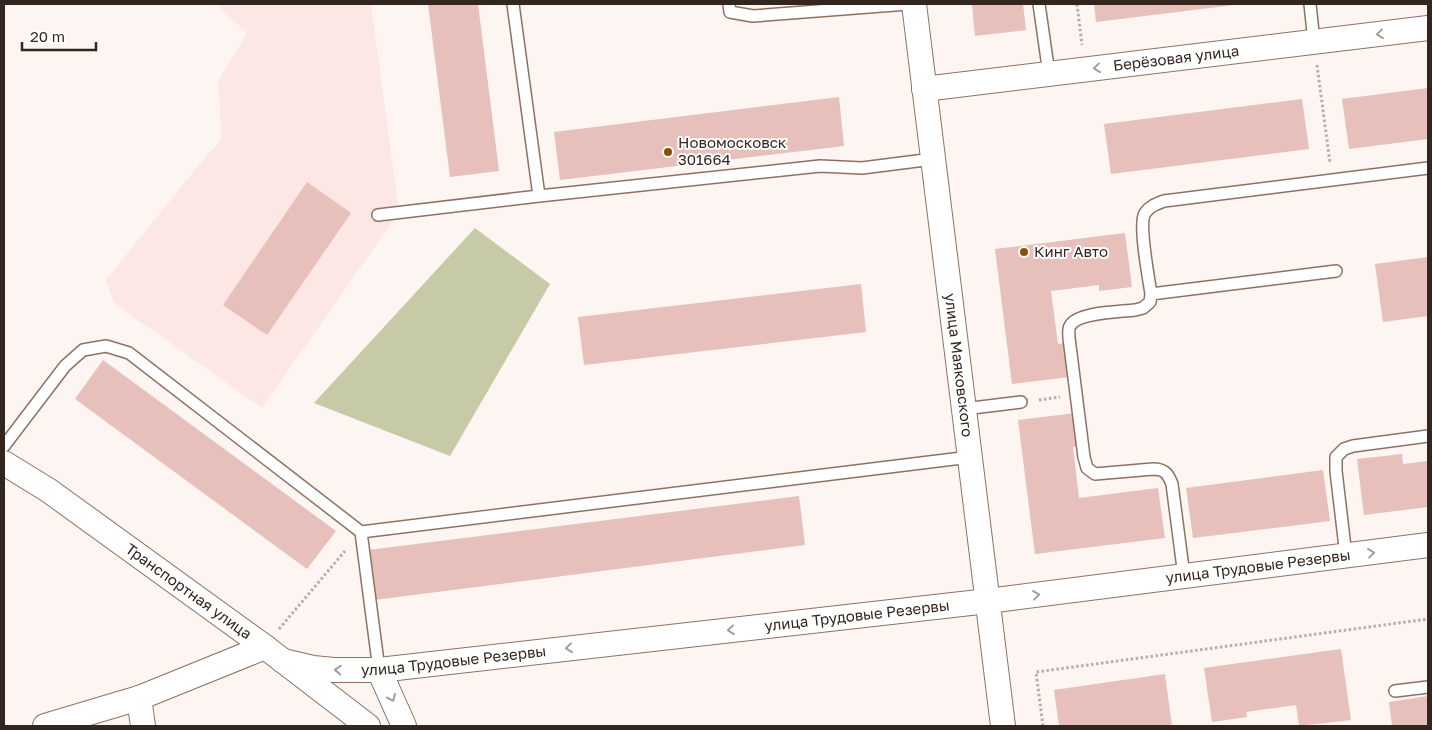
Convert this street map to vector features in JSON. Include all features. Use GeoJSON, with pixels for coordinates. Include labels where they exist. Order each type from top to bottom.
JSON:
{"type":"FeatureCollection","features":[{"type":"Feature","properties":{"kind":"street","name":"улица Маяковского"},"geometry":{"type":"LineString","coordinates":[[914,4],[1003,726]]}},
{"type":"Feature","properties":{"kind":"street","name":"Берёзовая улица"},"geometry":{"type":"LineString","coordinates":[[924,89],[1428,28]]}},
{"type":"Feature","properties":{"kind":"street","name":"Транспортная улица"},"geometry":{"type":"LineString","coordinates":[[4,463],[48,490],[274,654],[368,726]]}},
{"type":"Feature","properties":{"kind":"street","name":"улица Трудовые Резервы"},"geometry":{"type":"LineString","coordinates":[[274,654],[313,668],[379,670],[988,601],[1428,546]]}},
{"type":"Feature","properties":{"kind":"street"},"geometry":{"type":"LineString","coordinates":[[45,726],[274,654]]}},
{"type":"Feature","properties":{"kind":"street"},"geometry":{"type":"LineString","coordinates":[[379,670],[404,726]]}},
{"type":"Feature","properties":{"kind":"street"},"geometry":{"type":"LineString","coordinates":[[139,698],[142,726]]}},
{"type":"Feature","properties":{"kind":"lane"},"geometry":{"type":"LineString","coordinates":[[513,4],[539,196]]}},
{"type":"Feature","properties":{"kind":"lane"},"geometry":{"type":"LineString","coordinates":[[729,4],[730,12],[754,16],[816,12],[833,7],[908,4]]}},
{"type":"Feature","properties":{"kind":"lane"},"geometry":{"type":"LineString","coordinates":[[1039,4],[1048,74]]}},
{"type":"Feature","properties":{"kind":"lane"},"geometry":{"type":"LineString","coordinates":[[1310,4],[1314,42]]}},
{"type":"Feature","properties":{"kind":"lane"},"geometry":{"type":"LineString","coordinates":[[378,215],[820,166],[862,168],[933,159]]}},
{"type":"Feature","properties":{"kind":"lane"},"geometry":{"type":"LineString","coordinates":[[1184,576],[1172,484],[1168,474],[1161,469],[1153,469],[1095,474],[1087,468],[1076,395],[1069,327],[1075,320],[1084,316],[1143,308],[1150,302],[1151,294],[1143,230],[1144,215],[1151,206],[1164,201],[1428,168]]}},
{"type":"Feature","properties":{"kind":"lane"},"geometry":{"type":"LineString","coordinates":[[1151,294],[1336,271]]}},
{"type":"Feature","properties":{"kind":"lane"},"geometry":{"type":"LineString","coordinates":[[4,446],[64,366],[83,350],[106,346],[129,353],[361,532],[970,457]]}},
{"type":"Feature","properties":{"kind":"lane"},"geometry":{"type":"LineString","coordinates":[[964,409],[1021,402]]}},
{"type":"Feature","properties":{"kind":"lane"},"geometry":{"type":"LineString","coordinates":[[1346,556],[1336,457],[1344,449],[1353,446],[1428,436]]}},
{"type":"Feature","properties":{"kind":"lane"},"geometry":{"type":"LineString","coordinates":[[361,532],[379,670]]}},
{"type":"Feature","properties":{"kind":"lane"},"geometry":{"type":"LineString","coordinates":[[1395,691],[1428,687]]}},
{"type":"Feature","properties":{"kind":"path"},"geometry":{"type":"LineString","coordinates":[[1077,4],[1082,47]]}},
{"type":"Feature","properties":{"kind":"path"},"geometry":{"type":"LineString","coordinates":[[1314,42],[1332,180]]}},
{"type":"Feature","properties":{"kind":"path"},"geometry":{"type":"LineString","coordinates":[[1021,402],[1076,395]]}},
{"type":"Feature","properties":{"kind":"path"},"geometry":{"type":"LineString","coordinates":[[274,654],[361,532]]}},
{"type":"Feature","properties":{"kind":"path"},"geometry":{"type":"LineString","coordinates":[[1043,726],[1036,672],[1428,619]]}},
{"type":"Feature","properties":{"kind":"shaded area"},"geometry":{"type":"Polygon","coordinates":[[[216,4],[371,4],[399,212],[262,408],[114,303],[106,280],[222,139],[218,81],[247,33],[216,4]]]}},
{"type":"Feature","properties":{"kind":"green space"},"geometry":{"type":"Polygon","coordinates":[[[475,228],[550,284],[450,456],[314,403],[475,228]]]}},
{"type":"Feature","properties":{"kind":"building"},"geometry":{"type":"Polygon","coordinates":[[[428,4],[478,4],[499,171],[450,177],[428,4]]]}},
{"type":"Feature","properties":{"kind":"building"},"geometry":{"type":"Polygon","coordinates":[[[972,4],[1023,4],[1026,30],[975,36],[972,4]]]}},
{"type":"Feature","properties":{"kind":"building"},"geometry":{"type":"Polygon","coordinates":[[[1094,4],[1234,4],[1234,5],[1096,22],[1094,4]]]}},
{"type":"Feature","properties":{"kind":"building"},"geometry":{"type":"Polygon","coordinates":[[[1428,88],[1428,139],[1349,149],[1342,99],[1428,88]]]}},
{"type":"Feature","properties":{"kind":"building"},"geometry":{"type":"Polygon","coordinates":[[[839,97],[844,146],[560,180],[554,132],[839,97]]]}},
{"type":"Feature","properties":{"kind":"building"},"geometry":{"type":"Polygon","coordinates":[[[1302,99],[1309,149],[1111,174],[1104,124],[1302,99]]]}},
{"type":"Feature","properties":{"kind":"building"},"geometry":{"type":"Polygon","coordinates":[[[307,182],[351,213],[267,335],[223,305],[307,182]]]}},
{"type":"Feature","properties":{"kind":"building"},"geometry":{"type":"Polygon","coordinates":[[[1125,233],[1132,287],[1099,291],[1099,285],[1051,291],[1058,344],[1065,343],[1070,377],[1012,384],[995,249],[1125,233]]]}},
{"type":"Feature","properties":{"kind":"building"},"geometry":{"type":"Polygon","coordinates":[[[1428,257],[1428,316],[1383,322],[1375,264],[1428,257]]]}},
{"type":"Feature","properties":{"kind":"building"},"geometry":{"type":"Polygon","coordinates":[[[861,284],[866,332],[584,365],[578,317],[861,284]]]}},
{"type":"Feature","properties":{"kind":"building"},"geometry":{"type":"Polygon","coordinates":[[[103,360],[336,531],[307,569],[75,399],[103,360]]]}},
{"type":"Feature","properties":{"kind":"building"},"geometry":{"type":"Polygon","coordinates":[[[1076,413],[1080,446],[1073,447],[1079,498],[1158,488],[1165,538],[1035,554],[1018,420],[1076,413]]]}},
{"type":"Feature","properties":{"kind":"building"},"geometry":{"type":"Polygon","coordinates":[[[1402,454],[1403,464],[1428,461],[1428,507],[1364,515],[1357,459],[1402,454]]]}},
{"type":"Feature","properties":{"kind":"building"},"geometry":{"type":"Polygon","coordinates":[[[1323,470],[1330,521],[1193,538],[1186,488],[1323,470]]]}},
{"type":"Feature","properties":{"kind":"building"},"geometry":{"type":"Polygon","coordinates":[[[799,496],[805,545],[374,600],[368,550],[799,496]]]}},
{"type":"Feature","properties":{"kind":"building"},"geometry":{"type":"Polygon","coordinates":[[[1341,649],[1351,720],[1299,726],[1296,705],[1246,712],[1247,717],[1212,722],[1204,668],[1341,649]]]}},
{"type":"Feature","properties":{"kind":"building"},"geometry":{"type":"Polygon","coordinates":[[[1165,674],[1172,726],[1059,726],[1054,690],[1165,674]]]}},
{"type":"Feature","properties":{"kind":"building"},"geometry":{"type":"Polygon","coordinates":[[[1428,696],[1428,726],[1392,726],[1389,702],[1428,696]]]}},
{"type":"Feature","properties":{"kind":"place","name":"Новомосковск 301664"},"geometry":{"type":"Point","coordinates":[668,152]}},
{"type":"Feature","properties":{"kind":"place","name":"Кинг Авто"},"geometry":{"type":"Point","coordinates":[1024,252]}}]}
